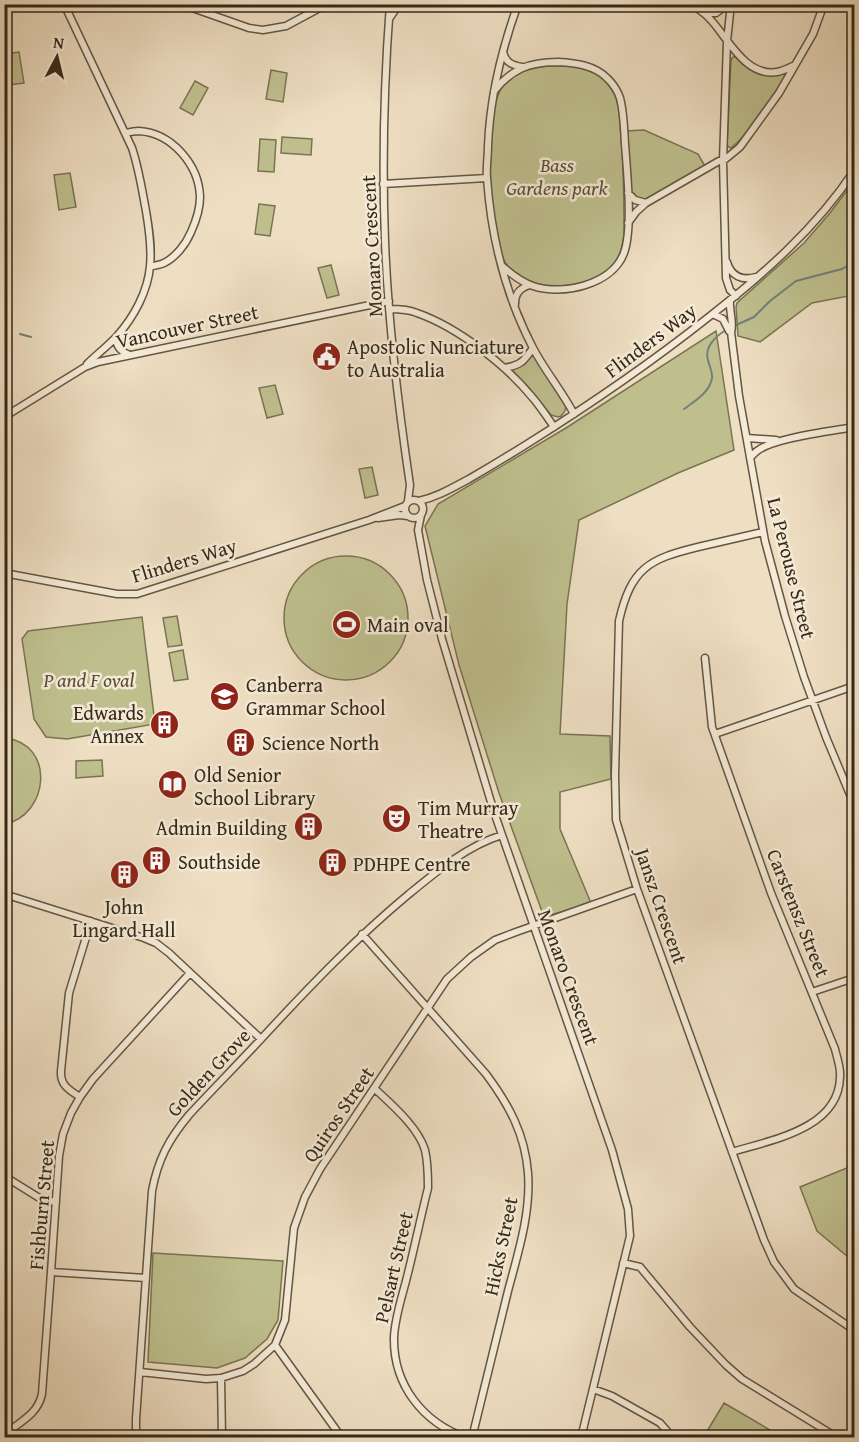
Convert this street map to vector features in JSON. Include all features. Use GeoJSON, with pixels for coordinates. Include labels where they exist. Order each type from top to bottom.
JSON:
{"type":"FeatureCollection","features":[{"type":"Feature","properties":{"kind":"street"},"geometry":{"type":"LineString","coordinates":[[64,4],[126,133],[137,162],[149,231],[150,267],[138,304],[116,337],[85,367]]}},
{"type":"Feature","properties":{"kind":"street"},"geometry":{"type":"LineString","coordinates":[[181,4],[249,28],[263,30],[286,26],[327,4]]}},
{"type":"Feature","properties":{"kind":"street","name":"Monaro Crescent"},"geometry":{"type":"LineString","coordinates":[[390,4],[384,87],[385,242],[396,384],[410,485],[418,500]]}},
{"type":"Feature","properties":{"kind":"street"},"geometry":{"type":"LineString","coordinates":[[389,20],[399,4]]}},
{"type":"Feature","properties":{"kind":"street"},"geometry":{"type":"LineString","coordinates":[[518,4],[502,49],[490,110],[487,177],[494,231],[514,307],[533,348],[574,414]]}},
{"type":"Feature","properties":{"kind":"street"},"geometry":{"type":"LineString","coordinates":[[691,4],[704,13],[742,59],[754,67],[766,72],[778,72],[795,65]]}},
{"type":"Feature","properties":{"kind":"street"},"geometry":{"type":"LineString","coordinates":[[704,13],[716,13],[730,4]]}},
{"type":"Feature","properties":{"kind":"street"},"geometry":{"type":"LineString","coordinates":[[730,4],[723,161],[726,278],[730,290],[736,296]]}},
{"type":"Feature","properties":{"kind":"street"},"geometry":{"type":"LineString","coordinates":[[628,224],[646,203],[719,161],[723,161],[740,147],[779,93],[813,34],[824,4]]}},
{"type":"Feature","properties":{"kind":"street"},"geometry":{"type":"LineString","coordinates":[[502,49],[507,61],[514,66],[523,67]]}},
{"type":"Feature","properties":{"kind":"street"},"geometry":{"type":"LineString","coordinates":[[494,91],[512,73],[523,67],[537,64],[556,62],[582,64],[603,74],[620,96],[627,193],[628,224],[624,254],[609,274],[596,282],[563,289],[541,288],[530,285],[502,266]]}},
{"type":"Feature","properties":{"kind":"street"},"geometry":{"type":"LineString","coordinates":[[126,133],[139,131],[170,142],[193,169],[199,185],[198,212],[187,240],[177,253],[164,262],[150,267]]}},
{"type":"Feature","properties":{"kind":"street","name":"Flinders Way"},"geometry":{"type":"LineString","coordinates":[[418,500],[434,497],[485,470],[643,367],[759,276],[807,230],[855,171]]}},
{"type":"Feature","properties":{"kind":"street"},"geometry":{"type":"LineString","coordinates":[[383,184],[487,177]]}},
{"type":"Feature","properties":{"kind":"street"},"geometry":{"type":"LineString","coordinates":[[627,193],[635,200],[646,203]]}},
{"type":"Feature","properties":{"kind":"street"},"geometry":{"type":"LineString","coordinates":[[726,258],[729,268],[738,277],[749,279],[759,276]]}},
{"type":"Feature","properties":{"kind":"street"},"geometry":{"type":"LineString","coordinates":[[514,307],[516,295],[524,287],[530,285]]}},
{"type":"Feature","properties":{"kind":"street","name":"Vancouver Street"},"geometry":{"type":"LineString","coordinates":[[4,417],[85,367],[98,362],[389,301]]}},
{"type":"Feature","properties":{"kind":"street","name":"La Perouse Street"},"geometry":{"type":"LineString","coordinates":[[730,301],[739,396],[763,532],[785,616],[813,701],[855,804]]}},
{"type":"Feature","properties":{"kind":"street"},"geometry":{"type":"LineString","coordinates":[[389,309],[414,312],[466,339],[504,368],[532,397],[554,427]]}},
{"type":"Feature","properties":{"kind":"street"},"geometry":{"type":"LineString","coordinates":[[713,314],[723,319],[731,329]]}},
{"type":"Feature","properties":{"kind":"street"},"geometry":{"type":"LineString","coordinates":[[116,337],[116,344],[121,351],[131,355]]}},
{"type":"Feature","properties":{"kind":"street"},"geometry":{"type":"LineString","coordinates":[[504,368],[526,360],[533,348]]}},
{"type":"Feature","properties":{"kind":"street"},"geometry":{"type":"LineString","coordinates":[[750,458],[762,447],[783,440],[855,427]]}},
{"type":"Feature","properties":{"kind":"street"},"geometry":{"type":"LineString","coordinates":[[747,438],[783,440]]}},
{"type":"Feature","properties":{"kind":"street","name":"Monaro Crescent"},"geometry":{"type":"LineString","coordinates":[[406,503],[410,485]]}},
{"type":"Feature","properties":{"kind":"street","name":"Flinders Way"},"geometry":{"type":"LineString","coordinates":[[422,512],[434,497]]}},
{"type":"Feature","properties":{"kind":"street"},"geometry":{"type":"LineString","coordinates":[[413,499],[418,500],[422,512],[416,518],[409,517],[405,511],[406,503],[413,499]]}},
{"type":"Feature","properties":{"kind":"street","name":"Flinders Way"},"geometry":{"type":"LineString","coordinates":[[4,573],[117,594],[137,594],[369,520],[406,503]]}},
{"type":"Feature","properties":{"kind":"street","name":"Monaro Crescent"},"geometry":{"type":"LineString","coordinates":[[418,530],[422,512]]}},
{"type":"Feature","properties":{"kind":"street","name":"Flinders Way"},"geometry":{"type":"LineString","coordinates":[[369,520],[391,516],[409,517]]}},
{"type":"Feature","properties":{"kind":"street","name":"Monaro Crescent"},"geometry":{"type":"LineString","coordinates":[[409,517],[418,530],[442,639],[502,836],[586,1074],[628,1209],[630,1236],[581,1437]]}},
{"type":"Feature","properties":{"kind":"street","name":"Jansz Crescent"},"geometry":{"type":"LineString","coordinates":[[763,532],[660,558],[648,565],[637,577],[626,596],[619,621],[616,820],[637,890],[774,1262],[794,1289],[855,1330]]}},
{"type":"Feature","properties":{"kind":"street","name":"Carstensz Street"},"geometry":{"type":"LineString","coordinates":[[705,658],[712,726],[771,893],[835,1049],[840,1078],[833,1102],[811,1125],[732,1152]]}},
{"type":"Feature","properties":{"kind":"street"},"geometry":{"type":"LineString","coordinates":[[715,734],[855,686]]}},
{"type":"Feature","properties":{"kind":"street","name":"Golden Grove"},"geometry":{"type":"LineString","coordinates":[[136,1437],[152,1191],[164,1151],[175,1132],[304,992],[362,934],[399,901],[467,851],[502,836]]}},
{"type":"Feature","properties":{"kind":"street","name":"Quiros Street"},"geometry":{"type":"LineString","coordinates":[[140,1372],[206,1379],[220,1378],[243,1371],[255,1364],[275,1345],[285,1320],[294,1228],[312,1182],[447,979],[471,957],[495,940],[637,890]]}},
{"type":"Feature","properties":{"kind":"street"},"geometry":{"type":"LineString","coordinates":[[4,894],[150,940],[162,947],[261,1039]]}},
{"type":"Feature","properties":{"kind":"street"},"geometry":{"type":"LineString","coordinates":[[80,1097],[68,1089],[60,1076],[69,993],[91,921]]}},
{"type":"Feature","properties":{"kind":"street","name":"Hicks Street"},"geometry":{"type":"LineString","coordinates":[[362,934],[486,1074],[506,1102],[522,1139],[528,1174],[523,1231],[470,1437]]}},
{"type":"Feature","properties":{"kind":"street","name":"Fishburn Street"},"geometry":{"type":"LineString","coordinates":[[5,1433],[34,1412],[40,1400],[60,1145],[67,1124],[80,1097],[93,1079],[190,973]]}},
{"type":"Feature","properties":{"kind":"street"},"geometry":{"type":"LineString","coordinates":[[812,992],[855,978]]}},
{"type":"Feature","properties":{"kind":"street","name":"Pelsart Street"},"geometry":{"type":"LineString","coordinates":[[375,1089],[413,1128],[424,1148],[428,1167],[428,1188],[396,1322],[394,1352],[399,1372],[408,1391],[423,1412],[439,1425],[456,1434],[470,1437]]}},
{"type":"Feature","properties":{"kind":"street"},"geometry":{"type":"LineString","coordinates":[[4,1176],[41,1199],[56,1202]]}},
{"type":"Feature","properties":{"kind":"street"},"geometry":{"type":"LineString","coordinates":[[623,1263],[640,1267],[690,1326],[742,1379],[838,1437]]}},
{"type":"Feature","properties":{"kind":"street"},"geometry":{"type":"LineString","coordinates":[[51,1272],[146,1278]]}},
{"type":"Feature","properties":{"kind":"street"},"geometry":{"type":"LineString","coordinates":[[275,1345],[342,1437]]}},
{"type":"Feature","properties":{"kind":"street"},"geometry":{"type":"LineString","coordinates":[[220,1378],[222,1437]]}},
{"type":"Feature","properties":{"kind":"street"},"geometry":{"type":"LineString","coordinates":[[593,1389],[612,1396],[660,1424],[669,1437]]}},
{"type":"Feature","properties":{"kind":"street"},"geometry":{"type":"LineString","coordinates":[[5,1433],[8,1437]]}},
{"type":"Feature","properties":{"kind":"green space"},"geometry":{"type":"Polygon","coordinates":[[[19,52],[24,83],[9,85],[5,54],[19,52]]]}},
{"type":"Feature","properties":{"kind":"green space"},"geometry":{"type":"Polygon","coordinates":[[[733,57],[736,57],[747,68],[759,73],[787,73],[762,113],[731,148],[727,146],[733,57]]]}},
{"type":"Feature","properties":{"kind":"green space","name":"Bass Gardens park"},"geometry":{"type":"Polygon","coordinates":[[[571,66],[585,69],[605,80],[615,94],[618,104],[623,161],[624,234],[618,258],[603,275],[579,283],[559,286],[530,282],[521,278],[508,266],[502,256],[497,237],[491,193],[490,142],[496,100],[503,86],[512,77],[529,69],[571,66]]]}},
{"type":"Feature","properties":{"kind":"green space"},"geometry":{"type":"Polygon","coordinates":[[[271,70],[287,73],[283,102],[266,99],[271,70]]]}},
{"type":"Feature","properties":{"kind":"green space"},"geometry":{"type":"Polygon","coordinates":[[[195,81],[208,88],[193,115],[180,108],[195,81]]]}},
{"type":"Feature","properties":{"kind":"green space"},"geometry":{"type":"Polygon","coordinates":[[[644,130],[698,154],[705,166],[647,200],[637,199],[630,192],[626,131],[644,130]]]}},
{"type":"Feature","properties":{"kind":"green space"},"geometry":{"type":"Polygon","coordinates":[[[282,137],[312,139],[311,155],[281,153],[282,137]]]}},
{"type":"Feature","properties":{"kind":"green space"},"geometry":{"type":"Polygon","coordinates":[[[260,139],[276,140],[274,172],[258,171],[260,139]]]}},
{"type":"Feature","properties":{"kind":"green space"},"geometry":{"type":"Polygon","coordinates":[[[70,173],[76,207],[59,210],[54,175],[70,173]]]}},
{"type":"Feature","properties":{"kind":"green space"},"geometry":{"type":"Polygon","coordinates":[[[854,181],[854,295],[812,303],[760,342],[738,336],[737,303],[804,243],[854,181]]]}},
{"type":"Feature","properties":{"kind":"green space"},"geometry":{"type":"Polygon","coordinates":[[[259,204],[275,206],[270,236],[255,234],[259,204]]]}},
{"type":"Feature","properties":{"kind":"green space"},"geometry":{"type":"Polygon","coordinates":[[[331,265],[339,295],[327,298],[318,268],[331,265]]]}},
{"type":"Feature","properties":{"kind":"green space"},"geometry":{"type":"Polygon","coordinates":[[[716,331],[734,450],[678,473],[579,520],[567,604],[560,734],[610,736],[611,779],[560,792],[560,829],[591,903],[544,917],[499,793],[459,665],[425,526],[438,504],[566,428],[716,331]]]}},
{"type":"Feature","properties":{"kind":"green space"},"geometry":{"type":"Polygon","coordinates":[[[532,355],[566,404],[561,416],[551,415],[512,371],[525,364],[532,355]]]}},
{"type":"Feature","properties":{"kind":"green space"},"geometry":{"type":"Polygon","coordinates":[[[275,385],[283,414],[267,418],[259,388],[275,385]]]}},
{"type":"Feature","properties":{"kind":"green space"},"geometry":{"type":"Polygon","coordinates":[[[372,467],[378,495],[365,498],[359,469],[372,467]]]}},
{"type":"Feature","properties":{"kind":"green space","name":"Main oval"},"geometry":{"type":"Polygon","coordinates":[[[346,556],[370,560],[390,574],[404,594],[408,618],[404,642],[390,662],[370,676],[346,680],[322,676],[302,662],[288,642],[284,618],[288,594],[302,574],[322,560],[346,556]]]}},
{"type":"Feature","properties":{"kind":"green space"},"geometry":{"type":"Polygon","coordinates":[[[177,616],[182,645],[168,647],[163,618],[177,616]]]}},
{"type":"Feature","properties":{"kind":"green space","name":"P and F oval"},"geometry":{"type":"Polygon","coordinates":[[[142,617],[155,724],[67,739],[46,737],[34,719],[22,639],[28,631],[142,617]]]}},
{"type":"Feature","properties":{"kind":"green space"},"geometry":{"type":"Polygon","coordinates":[[[183,650],[188,679],[174,681],[169,653],[183,650]]]}},
{"type":"Feature","properties":{"kind":"green space"},"geometry":{"type":"Polygon","coordinates":[[[5,738],[22,743],[33,753],[39,766],[41,780],[38,795],[30,808],[19,818],[5,824],[5,738]]]}},
{"type":"Feature","properties":{"kind":"green space"},"geometry":{"type":"Polygon","coordinates":[[[102,760],[103,776],[76,778],[76,761],[102,760]]]}},
{"type":"Feature","properties":{"kind":"green space"},"geometry":{"type":"Polygon","coordinates":[[[854,1165],[854,1262],[817,1231],[800,1187],[854,1165]]]}},
{"type":"Feature","properties":{"kind":"green space"},"geometry":{"type":"Polygon","coordinates":[[[153,1253],[283,1261],[278,1320],[267,1339],[245,1358],[217,1368],[148,1362],[153,1253]]]}},
{"type":"Feature","properties":{"kind":"green space"},"geometry":{"type":"Polygon","coordinates":[[[724,1403],[782,1437],[714,1437],[706,1433],[724,1403]]]}},
{"type":"Feature","properties":{"kind":"waterway"},"geometry":{"type":"LineString","coordinates":[[734,326],[754,317],[796,281],[842,269],[854,262]]}},
{"type":"Feature","properties":{"kind":"waterway"},"geometry":{"type":"LineString","coordinates":[[684,409],[701,396],[711,383],[712,376],[707,355],[709,346],[726,330]]}},
{"type":"Feature","properties":{"kind":"waterway"},"geometry":{"type":"LineString","coordinates":[[20,334],[31,337]]}},
{"type":"Feature","properties":{"kind":"place","name":"Apostolic Nunciature to Australia"},"geometry":{"type":"Point","coordinates":[326,357]}},
{"type":"Feature","properties":{"kind":"place","name":"Main oval"},"geometry":{"type":"Point","coordinates":[346,624]}},
{"type":"Feature","properties":{"kind":"place","name":"Canberra Grammar School"},"geometry":{"type":"Point","coordinates":[225,696]}},
{"type":"Feature","properties":{"kind":"place","name":"Edwards Annex"},"geometry":{"type":"Point","coordinates":[165,724]}},
{"type":"Feature","properties":{"kind":"place","name":"Science North"},"geometry":{"type":"Point","coordinates":[241,742]}},
{"type":"Feature","properties":{"kind":"place","name":"Old Senior School Library"},"geometry":{"type":"Point","coordinates":[173,785]}},
{"type":"Feature","properties":{"kind":"place","name":"Tim Murray Theatre"},"geometry":{"type":"Point","coordinates":[397,818]}},
{"type":"Feature","properties":{"kind":"place","name":"Admin Building"},"geometry":{"type":"Point","coordinates":[308,827]}},
{"type":"Feature","properties":{"kind":"place","name":"Southside"},"geometry":{"type":"Point","coordinates":[157,861]}},
{"type":"Feature","properties":{"kind":"place","name":"PDHPE Centre"},"geometry":{"type":"Point","coordinates":[332,863]}},
{"type":"Feature","properties":{"kind":"place","name":"John Lingard Hall"},"geometry":{"type":"Point","coordinates":[124,875]}}]}
